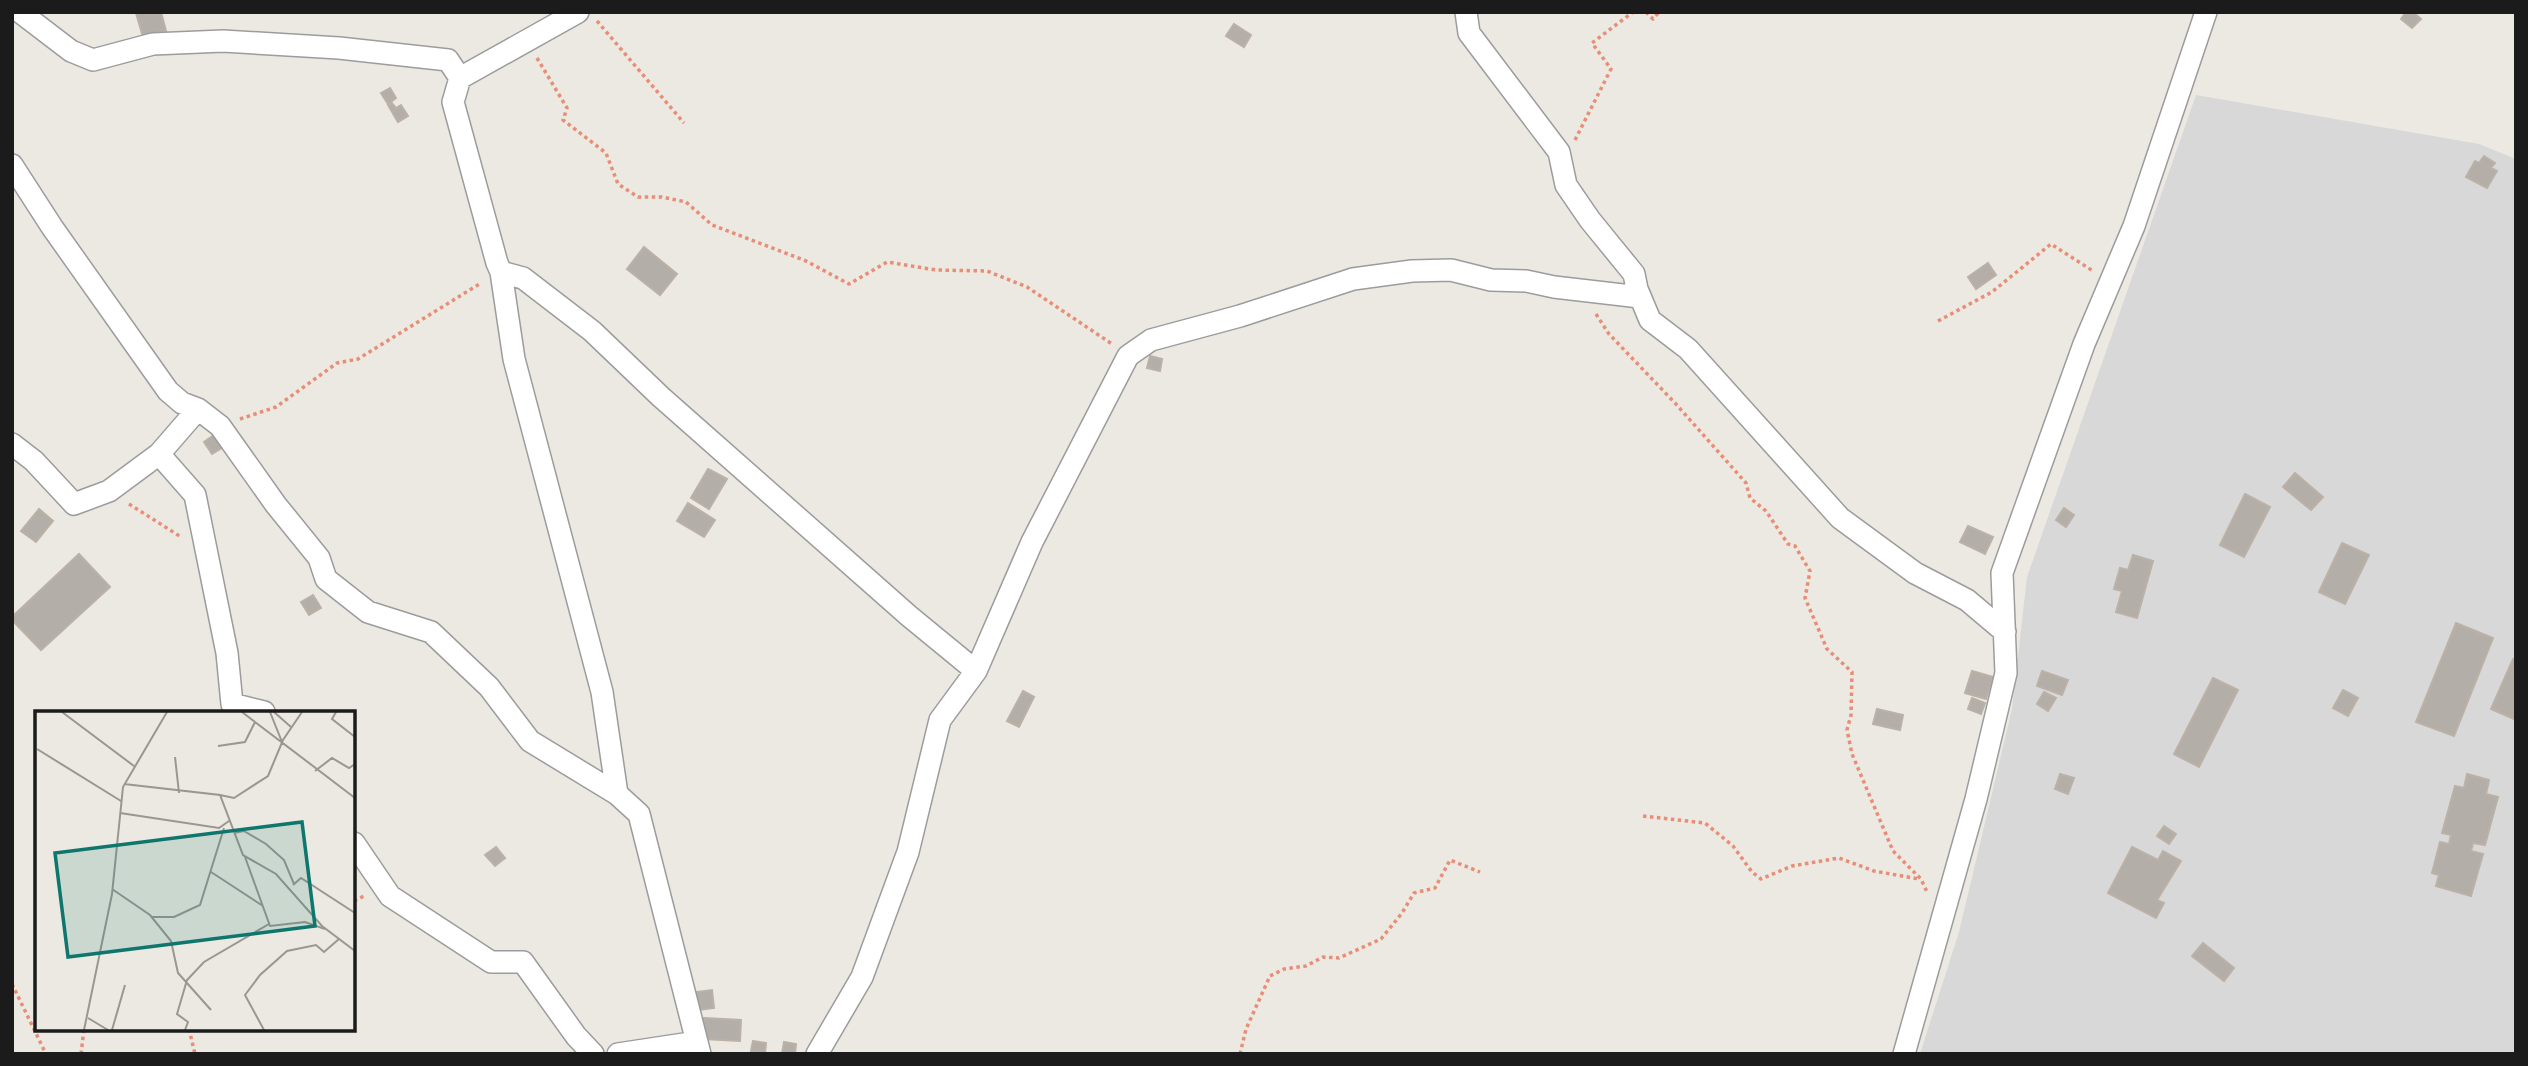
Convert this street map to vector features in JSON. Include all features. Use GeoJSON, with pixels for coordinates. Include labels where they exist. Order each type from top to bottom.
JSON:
{"type":"FeatureCollection","features":[{"type":"Feature","properties":{"kind":"street"},"geometry":{"type":"LineString","coordinates":[[20,12],[71,51],[93,60],[153,44],[247,43],[431,56],[448,60],[460,78]]}},
{"type":"Feature","properties":{"kind":"street"},"geometry":{"type":"LineString","coordinates":[[578,12],[460,78],[453,102],[501,272],[514,359],[602,692],[617,794]]}},
{"type":"Feature","properties":{"kind":"street"},"geometry":{"type":"LineString","coordinates":[[1466,12],[1469,33],[1559,152],[1566,185],[1590,220],[1634,274],[1650,320],[1688,349],[1840,517],[1915,573],[1966,600],[2005,632]]}},
{"type":"Feature","properties":{"kind":"street"},"geometry":{"type":"LineString","coordinates":[[1904,1054],[1976,799],[2007,673],[2001,573],[2084,344],[2134,226],[2206,12]]}},
{"type":"Feature","properties":{"kind":"street"},"geometry":{"type":"LineString","coordinates":[[12,165],[52,227],[168,391],[181,403],[198,410],[220,426],[276,505],[319,558],[326,579],[368,612],[431,632],[489,687],[530,741],[617,794],[639,814],[699,1048],[618,1054]]}},
{"type":"Feature","properties":{"kind":"street"},"geometry":{"type":"LineString","coordinates":[[817,1054],[862,977],[908,852],[940,720],[976,671],[1032,542],[1128,356],[1151,340],[1240,316],[1353,279],[1412,271],[1451,270],[1491,280],[1526,281],[1640,297]]}},
{"type":"Feature","properties":{"kind":"street"},"geometry":{"type":"LineString","coordinates":[[501,272],[523,278],[592,331],[661,397],[909,616],[976,671]]}},
{"type":"Feature","properties":{"kind":"street"},"geometry":{"type":"LineString","coordinates":[[12,444],[34,461],[74,504],[109,491],[159,454],[198,410]]}},
{"type":"Feature","properties":{"kind":"street"},"geometry":{"type":"LineString","coordinates":[[159,454],[195,495],[227,653],[232,704],[260,711]]}},
{"type":"Feature","properties":{"kind":"street"},"geometry":{"type":"LineString","coordinates":[[355,844],[390,896],[491,962],[523,962],[576,1036],[593,1054]]}},
{"type":"Feature","properties":{"kind":"path"},"geometry":{"type":"LineString","coordinates":[[589,12],[684,123]]}},
{"type":"Feature","properties":{"kind":"path"},"geometry":{"type":"LineString","coordinates":[[1562,167],[1611,69],[1592,43],[1633,12]]}},
{"type":"Feature","properties":{"kind":"path"},"geometry":{"type":"LineString","coordinates":[[1646,12],[1653,19],[1659,12]]}},
{"type":"Feature","properties":{"kind":"path"},"geometry":{"type":"LineString","coordinates":[[527,42],[567,108],[563,120],[606,153],[618,184],[638,197],[662,197],[686,202],[712,225],[806,261],[849,284],[887,262],[936,270],[987,271],[1027,287],[1128,356]]}},
{"type":"Feature","properties":{"kind":"path"},"geometry":{"type":"LineString","coordinates":[[1938,321],[1992,292],[2051,244],[2110,281]]}},
{"type":"Feature","properties":{"kind":"path"},"geometry":{"type":"LineString","coordinates":[[220,426],[276,407],[337,363],[358,359],[454,298],[501,272]]}},
{"type":"Feature","properties":{"kind":"path"},"geometry":{"type":"LineString","coordinates":[[1578,289],[1609,334],[1700,430],[1746,483],[1750,498],[1766,511],[1788,544],[1796,546],[1810,571],[1805,598],[1827,649],[1852,672],[1851,715],[1847,730],[1852,754],[1893,851],[1921,879],[1942,920]]}},
{"type":"Feature","properties":{"kind":"path"},"geometry":{"type":"LineString","coordinates":[[109,491],[186,540],[204,548]]}},
{"type":"Feature","properties":{"kind":"path"},"geometry":{"type":"LineString","coordinates":[[1643,816],[1705,823],[1733,846],[1752,872],[1761,879],[1792,866],[1839,858],[1874,871],[1921,879]]}},
{"type":"Feature","properties":{"kind":"path"},"geometry":{"type":"LineString","coordinates":[[1240,1054],[1246,1029],[1270,976],[1284,969],[1306,967],[1323,957],[1339,958],[1381,939],[1414,893],[1435,888],[1450,860],[1480,872]]}},
{"type":"Feature","properties":{"kind":"path"},"geometry":{"type":"LineString","coordinates":[[12,984],[46,1054]]}},
{"type":"Feature","properties":{"kind":"path"},"geometry":{"type":"LineString","coordinates":[[81,1054],[84,1031]]}},
{"type":"Feature","properties":{"kind":"path"},"geometry":{"type":"LineString","coordinates":[[189,1031],[195,1054]]}},
{"type":"Feature","properties":{"kind":"shaded area"},"geometry":{"type":"Polygon","coordinates":[[[2196,95],[2479,144],[2516,159],[2516,1054],[1920,1054],[1959,932],[2012,709],[2027,577],[2196,95]]]}},
{"type":"Feature","properties":{"kind":"building"},"geometry":{"type":"Polygon","coordinates":[[[161,12],[166,31],[143,37],[136,13],[161,12]]]}},
{"type":"Feature","properties":{"kind":"building"},"geometry":{"type":"Polygon","coordinates":[[[2406,12],[2413,12],[2421,19],[2412,28],[2401,19],[2406,12]]]}},
{"type":"Feature","properties":{"kind":"building"},"geometry":{"type":"Polygon","coordinates":[[[1234,24],[1251,35],[1244,47],[1226,36],[1234,24]]]}},
{"type":"Feature","properties":{"kind":"building"},"geometry":{"type":"Polygon","coordinates":[[[390,88],[396,98],[388,104],[381,93],[390,88]]]}},
{"type":"Feature","properties":{"kind":"building"},"geometry":{"type":"Polygon","coordinates":[[[392,103],[396,108],[401,105],[408,116],[398,122],[388,105],[392,103]]]}},
{"type":"Feature","properties":{"kind":"building"},"geometry":{"type":"Polygon","coordinates":[[[2484,156],[2495,163],[2491,168],[2497,171],[2487,188],[2466,177],[2475,161],[2479,163],[2484,156]]]}},
{"type":"Feature","properties":{"kind":"building"},"geometry":{"type":"Polygon","coordinates":[[[644,247],[677,274],[660,295],[627,269],[644,247]]]}},
{"type":"Feature","properties":{"kind":"building"},"geometry":{"type":"Polygon","coordinates":[[[1988,263],[1996,275],[1976,289],[1968,277],[1988,263]]]}},
{"type":"Feature","properties":{"kind":"building"},"geometry":{"type":"Polygon","coordinates":[[[1150,356],[1162,359],[1160,371],[1147,368],[1150,356]]]}},
{"type":"Feature","properties":{"kind":"building"},"geometry":{"type":"Polygon","coordinates":[[[214,435],[222,448],[212,454],[204,442],[214,435]]]}},
{"type":"Feature","properties":{"kind":"building"},"geometry":{"type":"Polygon","coordinates":[[[708,469],[727,479],[709,509],[691,498],[708,469]]]}},
{"type":"Feature","properties":{"kind":"building"},"geometry":{"type":"Polygon","coordinates":[[[2295,473],[2323,497],[2311,510],[2283,487],[2295,473]]]}},
{"type":"Feature","properties":{"kind":"building"},"geometry":{"type":"Polygon","coordinates":[[[2245,494],[2270,507],[2244,557],[2220,545],[2245,494]]]}},
{"type":"Feature","properties":{"kind":"building"},"geometry":{"type":"Polygon","coordinates":[[[688,503],[715,520],[704,537],[677,521],[688,503]]]}},
{"type":"Feature","properties":{"kind":"building"},"geometry":{"type":"Polygon","coordinates":[[[2064,508],[2074,515],[2066,527],[2056,520],[2064,508]]]}},
{"type":"Feature","properties":{"kind":"building"},"geometry":{"type":"Polygon","coordinates":[[[39,509],[53,521],[36,542],[21,531],[39,509]]]}},
{"type":"Feature","properties":{"kind":"building"},"geometry":{"type":"Polygon","coordinates":[[[1968,526],[1993,537],[1985,554],[1960,542],[1968,526]]]}},
{"type":"Feature","properties":{"kind":"building"},"geometry":{"type":"Polygon","coordinates":[[[2342,543],[2369,555],[2345,604],[2319,592],[2342,543]]]}},
{"type":"Feature","properties":{"kind":"building"},"geometry":{"type":"Polygon","coordinates":[[[79,554],[110,587],[41,650],[12,617],[79,554]]]}},
{"type":"Feature","properties":{"kind":"building"},"geometry":{"type":"Polygon","coordinates":[[[2133,555],[2153,561],[2137,618],[2116,612],[2122,591],[2114,589],[2120,568],[2128,570],[2133,555]]]}},
{"type":"Feature","properties":{"kind":"building"},"geometry":{"type":"Polygon","coordinates":[[[313,595],[321,608],[309,615],[301,602],[313,595]]]}},
{"type":"Feature","properties":{"kind":"building"},"geometry":{"type":"Polygon","coordinates":[[[2456,623],[2493,638],[2454,736],[2416,722],[2456,623]]]}},
{"type":"Feature","properties":{"kind":"building"},"geometry":{"type":"Polygon","coordinates":[[[2513,659],[2516,661],[2516,720],[2491,709],[2513,659]]]}},
{"type":"Feature","properties":{"kind":"building"},"geometry":{"type":"Polygon","coordinates":[[[1972,671],[1993,677],[1986,699],[1965,693],[1972,671]]]}},
{"type":"Feature","properties":{"kind":"building"},"geometry":{"type":"Polygon","coordinates":[[[2042,671],[2068,680],[2062,695],[2037,686],[2042,671]]]}},
{"type":"Feature","properties":{"kind":"building"},"geometry":{"type":"Polygon","coordinates":[[[2213,678],[2238,690],[2199,767],[2174,754],[2213,678]]]}},
{"type":"Feature","properties":{"kind":"building"},"geometry":{"type":"Polygon","coordinates":[[[2343,690],[2358,698],[2348,716],[2333,708],[2343,690]]]}},
{"type":"Feature","properties":{"kind":"building"},"geometry":{"type":"Polygon","coordinates":[[[1023,691],[1034,697],[1019,727],[1007,721],[1023,691]]]}},
{"type":"Feature","properties":{"kind":"building"},"geometry":{"type":"Polygon","coordinates":[[[2044,692],[2056,698],[2048,711],[2037,704],[2044,692]]]}},
{"type":"Feature","properties":{"kind":"building"},"geometry":{"type":"Polygon","coordinates":[[[1972,698],[1985,703],[1981,714],[1968,709],[1972,698]]]}},
{"type":"Feature","properties":{"kind":"building"},"geometry":{"type":"Polygon","coordinates":[[[1877,709],[1903,715],[1900,730],[1873,724],[1877,709]]]}},
{"type":"Feature","properties":{"kind":"building"},"geometry":{"type":"Polygon","coordinates":[[[2060,774],[2074,778],[2068,794],[2055,789],[2060,774]]]}},
{"type":"Feature","properties":{"kind":"building"},"geometry":{"type":"Polygon","coordinates":[[[2467,774],[2489,780],[2486,794],[2498,797],[2485,845],[2473,843],[2471,851],[2483,854],[2471,896],[2436,886],[2439,875],[2432,873],[2440,842],[2449,844],[2451,835],[2442,833],[2455,786],[2464,788],[2467,774]]]}},
{"type":"Feature","properties":{"kind":"building"},"geometry":{"type":"Polygon","coordinates":[[[2164,826],[2176,834],[2169,844],[2157,836],[2164,826]]]}},
{"type":"Feature","properties":{"kind":"building"},"geometry":{"type":"Polygon","coordinates":[[[496,847],[505,858],[495,866],[485,855],[496,847]]]}},
{"type":"Feature","properties":{"kind":"building"},"geometry":{"type":"Polygon","coordinates":[[[2132,847],[2158,860],[2163,851],[2181,861],[2157,900],[2164,903],[2156,918],[2108,893],[2132,847]]]}},
{"type":"Feature","properties":{"kind":"building"},"geometry":{"type":"Polygon","coordinates":[[[2203,943],[2234,968],[2224,981],[2192,956],[2203,943]]]}},
{"type":"Feature","properties":{"kind":"building"},"geometry":{"type":"Polygon","coordinates":[[[712,990],[714,1008],[699,1010],[696,992],[712,990]]]}},
{"type":"Feature","properties":{"kind":"building"},"geometry":{"type":"Polygon","coordinates":[[[704,1018],[741,1020],[740,1041],[703,1039],[704,1018]]]}},
{"type":"Feature","properties":{"kind":"building"},"geometry":{"type":"Polygon","coordinates":[[[753,1041],[766,1043],[765,1053],[751,1051],[753,1041]]]}},
{"type":"Feature","properties":{"kind":"building"},"geometry":{"type":"Polygon","coordinates":[[[784,1042],[796,1044],[795,1054],[782,1054],[784,1042]]]}}]}
